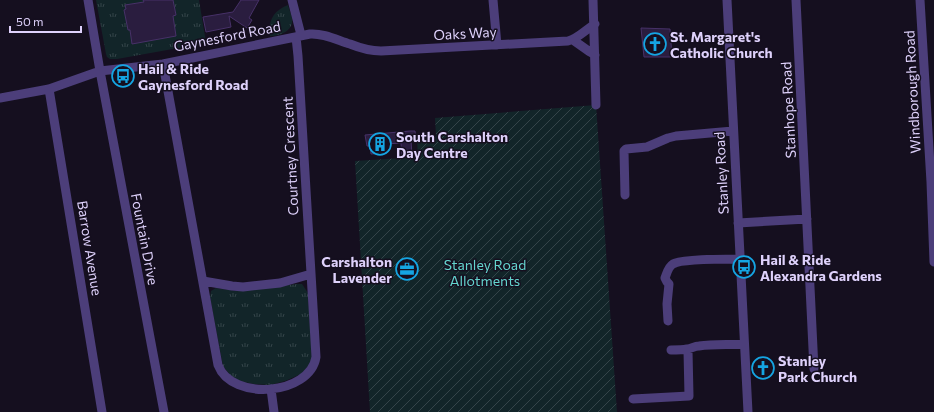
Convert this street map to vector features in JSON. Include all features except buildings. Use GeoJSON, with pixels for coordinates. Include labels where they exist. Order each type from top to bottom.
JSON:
{"type":"FeatureCollection","features":[{"type":"Feature","properties":{"kind":"street","name":"Fountain Drive"},"geometry":{"type":"LineString","coordinates":[[88,0],[164,412]]}},
{"type":"Feature","properties":{"kind":"street","name":"Courtney Crescent"},"geometry":{"type":"LineString","coordinates":[[163,64],[217,361],[220,370],[227,379],[239,385],[255,389],[271,389],[295,382],[308,373],[315,364],[316,351],[299,62],[299,36],[292,0]]}},
{"type":"Feature","properties":{"kind":"street"},"geometry":{"type":"LineString","coordinates":[[493,0],[497,45]]}},
{"type":"Feature","properties":{"kind":"street"},"geometry":{"type":"LineString","coordinates":[[593,0],[595,24],[596,105]]}},
{"type":"Feature","properties":{"kind":"street","name":"Stanley Road"},"geometry":{"type":"LineString","coordinates":[[727,0],[748,412]]}},
{"type":"Feature","properties":{"kind":"street","name":"Stanhope Road"},"geometry":{"type":"LineString","coordinates":[[796,0],[814,369]]}},
{"type":"Feature","properties":{"kind":"street","name":"Windborough Road"},"geometry":{"type":"LineString","coordinates":[[920,0],[932,182],[934,262]]}},
{"type":"Feature","properties":{"kind":"street"},"geometry":{"type":"LineString","coordinates":[[595,24],[573,40],[595,55]]}},
{"type":"Feature","properties":{"kind":"street","name":"Gaynesford Road"},"geometry":{"type":"LineString","coordinates":[[0,98],[50,88],[100,71],[163,64],[310,34],[322,34],[358,47]]}},
{"type":"Feature","properties":{"kind":"street","name":"Oaks Way"},"geometry":{"type":"LineString","coordinates":[[358,47],[372,51],[381,51],[573,40]]}},
{"type":"Feature","properties":{"kind":"street","name":"Barrow Avenue"},"geometry":{"type":"LineString","coordinates":[[50,88],[102,412]]}},
{"type":"Feature","properties":{"kind":"street"},"geometry":{"type":"LineString","coordinates":[[625,195],[624,151],[647,147],[676,136],[733,131]]}},
{"type":"Feature","properties":{"kind":"street"},"geometry":{"type":"LineString","coordinates":[[738,223],[807,219]]}},
{"type":"Feature","properties":{"kind":"street"},"geometry":{"type":"LineString","coordinates":[[668,321],[667,304],[669,284],[665,278],[670,266],[684,261],[740,259]]}},
{"type":"Feature","properties":{"kind":"street"},"geometry":{"type":"LineString","coordinates":[[203,281],[232,286],[254,286],[280,283],[311,274]]}},
{"type":"Feature","properties":{"kind":"street"},"geometry":{"type":"LineString","coordinates":[[670,350],[689,349],[697,346],[744,344]]}},
{"type":"Feature","properties":{"kind":"street"},"geometry":{"type":"LineString","coordinates":[[632,399],[689,396],[689,349]]}},
{"type":"Feature","properties":{"kind":"street"},"geometry":{"type":"LineString","coordinates":[[271,389],[274,412]]}},
{"type":"Feature","properties":{"kind":"green space"},"geometry":{"type":"Polygon","coordinates":[[[96,0],[199,0],[206,43],[110,59],[106,54],[96,0]]]}},
{"type":"Feature","properties":{"kind":"green space"},"geometry":{"type":"Polygon","coordinates":[[[288,5],[292,18],[291,26],[286,32],[270,36],[271,21],[275,13],[288,5]]]}},
{"type":"Feature","properties":{"kind":"green space","name":"Stanley Road Allotments"},"geometry":{"type":"Polygon","coordinates":[[[596,105],[617,412],[370,412],[355,161],[418,157],[417,138],[436,136],[435,118],[596,105]]]}},
{"type":"Feature","properties":{"kind":"green space"},"geometry":{"type":"Polygon","coordinates":[[[302,284],[308,293],[312,358],[310,364],[301,374],[285,381],[270,385],[240,381],[231,376],[223,366],[210,297],[211,291],[216,288],[236,291],[302,284]]]}},
{"type":"Feature","properties":{"kind":"place","name":"St. Margaret's Catholic Church"},"geometry":{"type":"Point","coordinates":[655,44]}},
{"type":"Feature","properties":{"kind":"place","name":"Hail & Ride Gaynesford Road"},"geometry":{"type":"Point","coordinates":[123,76]}},
{"type":"Feature","properties":{"kind":"place","name":"South Carshalton Day Centre"},"geometry":{"type":"Point","coordinates":[380,144]}},
{"type":"Feature","properties":{"kind":"place","name":"Hail & Ride Alexandra Gardens"},"geometry":{"type":"Point","coordinates":[744,267]}},
{"type":"Feature","properties":{"kind":"place","name":"Carshalton Lavender"},"geometry":{"type":"Point","coordinates":[407,269]}},
{"type":"Feature","properties":{"kind":"place","name":"Stanley Park Church"},"geometry":{"type":"Point","coordinates":[763,368]}}]}
